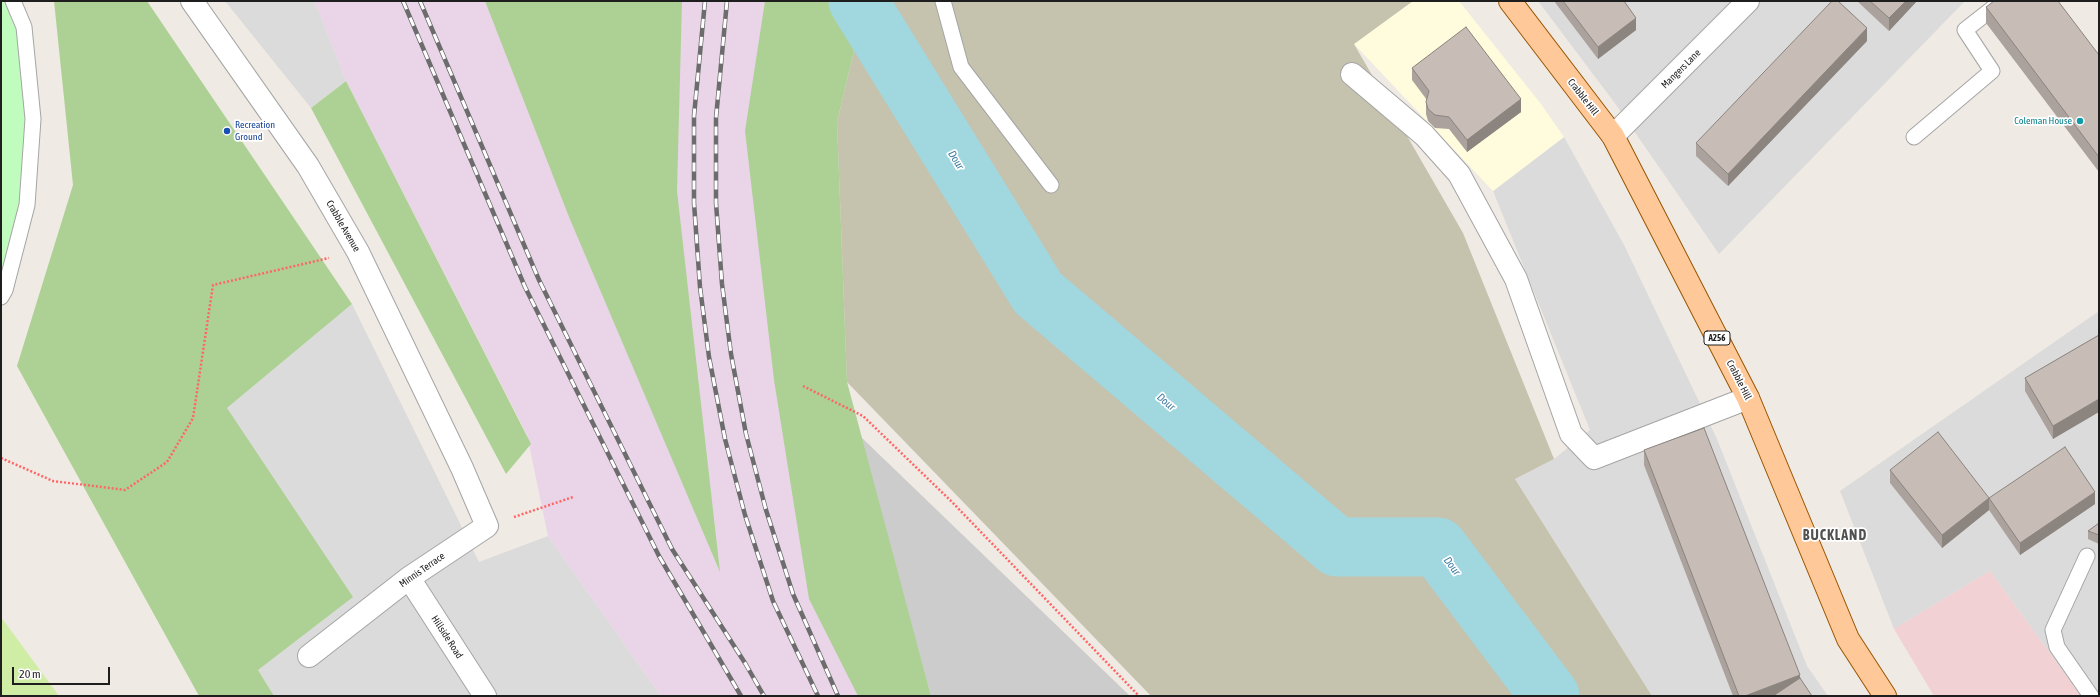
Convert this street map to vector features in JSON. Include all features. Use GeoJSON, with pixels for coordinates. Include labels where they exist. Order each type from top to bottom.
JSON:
{"type":"FeatureCollection","features":[{"type":"Feature","properties":{"kind":"main road","name":"Crabble Hill"},"geometry":{"type":"LineString","coordinates":[[1510,1],[1614,136],[1748,398],[1848,639],[1885,696]]}},
{"type":"Feature","properties":{"kind":"street","name":"Crabble Avenue"},"geometry":{"type":"LineString","coordinates":[[192,1],[308,166],[358,252],[462,468],[487,526]]}},
{"type":"Feature","properties":{"kind":"street","name":"Mangers Lane"},"geometry":{"type":"LineString","coordinates":[[1614,136],[1748,1]]}},
{"type":"Feature","properties":{"kind":"street"},"geometry":{"type":"LineString","coordinates":[[1352,74],[1424,135],[1459,174],[1516,279],[1571,434],[1594,458],[1748,398]]}},
{"type":"Feature","properties":{"kind":"street","name":"Minnis Terrace"},"geometry":{"type":"LineString","coordinates":[[309,656],[409,578],[487,526]]}},
{"type":"Feature","properties":{"kind":"street","name":"Hillside Road"},"geometry":{"type":"LineString","coordinates":[[409,578],[485,696]]}},
{"type":"Feature","properties":{"kind":"lane"},"geometry":{"type":"LineString","coordinates":[[1,297],[5,290],[27,205],[33,119],[24,26],[13,1]]}},
{"type":"Feature","properties":{"kind":"lane"},"geometry":{"type":"LineString","coordinates":[[943,1],[961,67],[1051,185]]}},
{"type":"Feature","properties":{"kind":"lane"},"geometry":{"type":"LineString","coordinates":[[1914,137],[1992,71],[1965,30],[2002,1]]}},
{"type":"Feature","properties":{"kind":"lane"},"geometry":{"type":"LineString","coordinates":[[2087,556],[2053,630],[2057,647],[2091,696]]}},
{"type":"Feature","properties":{"kind":"path"},"geometry":{"type":"LineString","coordinates":[[1,458],[53,481],[125,490],[167,462],[193,418],[213,285],[358,252]]}},
{"type":"Feature","properties":{"kind":"path"},"geometry":{"type":"LineString","coordinates":[[803,386],[863,416],[952,502],[1139,696]]}},
{"type":"Feature","properties":{"kind":"path"},"geometry":{"type":"LineString","coordinates":[[487,526],[573,497]]}},
{"type":"Feature","properties":{"kind":"shaded area"},"geometry":{"type":"Polygon","coordinates":[[[225,1],[315,1],[346,81],[311,108],[225,1]]]}},
{"type":"Feature","properties":{"kind":"shaded area"},"geometry":{"type":"Polygon","coordinates":[[[315,1],[866,1],[837,122],[847,382],[931,696],[661,696],[548,536],[527,435],[346,81],[315,1]]]}},
{"type":"Feature","properties":{"kind":"shaded area"},"geometry":{"type":"Polygon","coordinates":[[[866,1],[1413,1],[1354,44],[1463,233],[1554,459],[1515,479],[1652,696],[1151,696],[847,382],[837,122],[866,1]]]}},
{"type":"Feature","properties":{"kind":"shaded area"},"geometry":{"type":"Polygon","coordinates":[[[1413,1],[1459,1],[1541,104],[1564,137],[1493,191],[1354,44],[1413,1]]]}},
{"type":"Feature","properties":{"kind":"shaded area"},"geometry":{"type":"Polygon","coordinates":[[[1538,1],[1965,1],[1719,254],[1614,102],[1538,1]]]}},
{"type":"Feature","properties":{"kind":"shaded area"},"geometry":{"type":"Polygon","coordinates":[[[1564,137],[1624,245],[1717,439],[1807,666],[1828,696],[1652,696],[1515,479],[1554,459],[1590,430],[1493,191],[1564,137]]]}},
{"type":"Feature","properties":{"kind":"shaded area"},"geometry":{"type":"Polygon","coordinates":[[[352,304],[479,562],[548,536],[661,696],[274,696],[258,670],[227,408],[352,304]]]}},
{"type":"Feature","properties":{"kind":"shaded area"},"geometry":{"type":"Polygon","coordinates":[[[2099,311],[2099,696],[2081,696],[1990,571],[1894,629],[1840,491],[2099,311]]]}},
{"type":"Feature","properties":{"kind":"shaded area"},"geometry":{"type":"Polygon","coordinates":[[[860,436],[1130,696],[931,696],[860,436]]]}},
{"type":"Feature","properties":{"kind":"shaded area"},"geometry":{"type":"Polygon","coordinates":[[[1990,571],[2081,696],[1934,696],[1894,629],[1990,571]]]}},
{"type":"Feature","properties":{"kind":"green space"},"geometry":{"type":"Polygon","coordinates":[[[1,1],[13,1],[33,119],[27,205],[1,297],[1,1]]]}},
{"type":"Feature","properties":{"kind":"green space"},"geometry":{"type":"Polygon","coordinates":[[[54,1],[147,1],[352,304],[227,408],[353,597],[258,670],[274,696],[199,696],[17,366],[73,185],[54,1]]]}},
{"type":"Feature","properties":{"kind":"green space"},"geometry":{"type":"Polygon","coordinates":[[[485,1],[682,1],[677,191],[720,572],[569,217],[485,1]]]}},
{"type":"Feature","properties":{"kind":"green space"},"geometry":{"type":"Polygon","coordinates":[[[765,1],[866,1],[837,122],[847,382],[931,696],[858,696],[809,599],[774,380],[745,131],[765,1]]]}},
{"type":"Feature","properties":{"kind":"green space"},"geometry":{"type":"Polygon","coordinates":[[[346,81],[531,444],[506,474],[311,108],[346,81]]]}},
{"type":"Feature","properties":{"kind":"green space"},"geometry":{"type":"Polygon","coordinates":[[[1,617],[59,696],[1,696],[1,617]]]}},
{"type":"Feature","properties":{"kind":"building"},"geometry":{"type":"Polygon","coordinates":[[[1563,1],[1624,1],[1636,18],[1598,47],[1563,1]]]}},
{"type":"Feature","properties":{"kind":"building"},"geometry":{"type":"Polygon","coordinates":[[[1832,1],[1838,1],[1867,28],[1728,174],[1696,143],[1832,1]]]}},
{"type":"Feature","properties":{"kind":"building"},"geometry":{"type":"Polygon","coordinates":[[[1870,1],[1906,1],[1889,18],[1870,1]]]}},
{"type":"Feature","properties":{"kind":"building","name":"Coleman House"},"geometry":{"type":"Polygon","coordinates":[[[1994,1],[2058,1],[2099,55],[2099,157],[1986,7],[1994,1]]]}},
{"type":"Feature","properties":{"kind":"building"},"geometry":{"type":"Polygon","coordinates":[[[1466,27],[1521,99],[1467,140],[1449,117],[1435,115],[1428,109],[1426,102],[1429,91],[1412,68],[1466,27]]]}},
{"type":"Feature","properties":{"kind":"building"},"geometry":{"type":"Polygon","coordinates":[[[2099,335],[2099,399],[2053,426],[2025,378],[2099,335]]]}},
{"type":"Feature","properties":{"kind":"building"},"geometry":{"type":"Polygon","coordinates":[[[1704,428],[1800,675],[1745,696],[1739,696],[1644,450],[1704,428]]]}},
{"type":"Feature","properties":{"kind":"building"},"geometry":{"type":"Polygon","coordinates":[[[1938,432],[1989,498],[1942,535],[1890,470],[1938,432]]]}},
{"type":"Feature","properties":{"kind":"building"},"geometry":{"type":"Polygon","coordinates":[[[2065,447],[2095,492],[2020,543],[1989,498],[2065,447]]]}},
{"type":"Feature","properties":{"kind":"building"},"geometry":{"type":"Polygon","coordinates":[[[2099,523],[2099,535],[2088,531],[2099,523]]]}},
{"type":"Feature","properties":{"kind":"building"},"geometry":{"type":"Polygon","coordinates":[[[1800,678],[1812,696],[1773,696],[1800,678]]]}},
{"type":"Feature","properties":{"kind":"waterway","name":"Dour"},"geometry":{"type":"LineString","coordinates":[[858,1],[1038,293],[1337,547],[1438,547],[1550,696]]}},
{"type":"Feature","properties":{"kind":"railway"},"geometry":{"type":"LineString","coordinates":[[403,1],[525,287],[659,556],[741,696]]}},
{"type":"Feature","properties":{"kind":"railway"},"geometry":{"type":"LineString","coordinates":[[420,1],[539,280],[672,549],[745,663],[764,696]]}},
{"type":"Feature","properties":{"kind":"railway"},"geometry":{"type":"LineString","coordinates":[[705,1],[694,116],[694,203],[700,287],[709,357],[725,439],[745,515],[773,601],[818,696]]}},
{"type":"Feature","properties":{"kind":"railway"},"geometry":{"type":"LineString","coordinates":[[727,1],[716,118],[716,203],[722,284],[731,354],[746,434],[766,510],[793,594],[838,696]]}},
{"type":"Feature","properties":{"kind":"place","name":"Coleman House"},"geometry":{"type":"Point","coordinates":[2080,121]}},
{"type":"Feature","properties":{"kind":"place","name":"Recreation Ground"},"geometry":{"type":"Point","coordinates":[227,131]}},
{"type":"Feature","properties":{"kind":"district","name":"BUCKLAND"},"geometry":{"type":"Point","coordinates":[1835,536]}}]}
